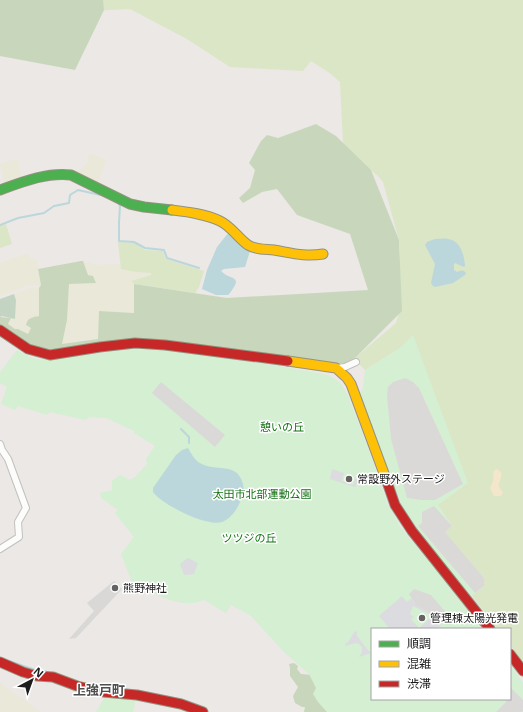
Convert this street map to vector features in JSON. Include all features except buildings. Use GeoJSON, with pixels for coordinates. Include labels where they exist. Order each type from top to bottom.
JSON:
{"type":"FeatureCollection","features":[{"type":"Feature","properties":{"kind":"street"},"geometry":{"type":"LineString","coordinates":[[0,190],[46,176],[62,174],[71,175],[132,204],[215,219],[225,223],[239,238],[254,248],[303,256],[316,256],[323,254]]}},
{"type":"Feature","properties":{"kind":"street"},"geometry":{"type":"LineString","coordinates":[[0,330],[28,348],[36,352],[50,355],[120,345],[165,344],[336,368],[345,367],[356,362]]}},
{"type":"Feature","properties":{"kind":"street"},"geometry":{"type":"LineString","coordinates":[[336,368],[351,384],[395,505],[412,531],[489,628]]}},
{"type":"Feature","properties":{"kind":"street"},"geometry":{"type":"LineString","coordinates":[[0,444],[8,459],[26,508],[18,522],[19,537],[0,549]]}},
{"type":"Feature","properties":{"kind":"street"},"geometry":{"type":"LineString","coordinates":[[511,655],[523,671]]}},
{"type":"Feature","properties":{"kind":"street"},"geometry":{"type":"LineString","coordinates":[[0,662],[23,672],[53,678],[77,686],[103,692],[131,694],[181,704],[203,712]]}},
{"type":"Feature","properties":{"kind":"shaded area"},"geometry":{"type":"Polygon","coordinates":[[[90,153],[106,160],[97,185],[76,175],[87,163],[90,153]]]}},
{"type":"Feature","properties":{"kind":"shaded area"},"geometry":{"type":"Polygon","coordinates":[[[18,159],[22,181],[5,186],[0,164],[18,159]]]}},
{"type":"Feature","properties":{"kind":"shaded area"},"geometry":{"type":"Polygon","coordinates":[[[28,253],[31,259],[37,260],[41,285],[27,286],[0,296],[0,263],[28,253]]]}},
{"type":"Feature","properties":{"kind":"shaded area"},"geometry":{"type":"Polygon","coordinates":[[[83,261],[100,265],[120,264],[121,269],[151,274],[132,281],[134,284],[134,313],[99,311],[99,339],[62,344],[67,320],[69,284],[95,283],[88,275],[83,261]]]}},
{"type":"Feature","properties":{"kind":"shaded area"},"geometry":{"type":"Polygon","coordinates":[[[39,288],[39,316],[30,318],[26,322],[26,325],[31,328],[28,334],[15,329],[8,324],[12,318],[15,319],[16,301],[14,294],[28,289],[39,288]]]}},
{"type":"Feature","properties":{"kind":"shaded area"},"geometry":{"type":"Polygon","coordinates":[[[405,378],[413,382],[419,388],[463,484],[435,500],[407,498],[391,439],[387,396],[388,387],[393,382],[405,378]]]}},
{"type":"Feature","properties":{"kind":"shaded area"},"geometry":{"type":"Polygon","coordinates":[[[161,382],[225,435],[215,447],[152,393],[161,382]]]}},
{"type":"Feature","properties":{"kind":"shaded area"},"geometry":{"type":"Polygon","coordinates":[[[332,469],[344,473],[342,481],[353,485],[356,477],[361,478],[355,487],[330,479],[332,469]]]}},
{"type":"Feature","properties":{"kind":"shaded area"},"geometry":{"type":"Polygon","coordinates":[[[434,506],[452,526],[445,532],[484,578],[484,586],[475,593],[418,526],[422,523],[422,512],[434,506]]]}},
{"type":"Feature","properties":{"kind":"shaded area"},"geometry":{"type":"Polygon","coordinates":[[[188,558],[198,563],[194,574],[184,575],[180,564],[188,558]]]}},
{"type":"Feature","properties":{"kind":"shaded area"},"geometry":{"type":"Polygon","coordinates":[[[114,581],[122,589],[76,638],[69,639],[94,611],[87,603],[114,581]]]}},
{"type":"Feature","properties":{"kind":"shaded area"},"geometry":{"type":"Polygon","coordinates":[[[414,589],[431,595],[449,616],[441,623],[434,615],[415,605],[409,594],[414,589]]]}},
{"type":"Feature","properties":{"kind":"shaded area"},"geometry":{"type":"Polygon","coordinates":[[[402,596],[407,602],[412,598],[416,605],[434,615],[440,622],[439,623],[442,624],[438,628],[419,628],[389,628],[379,616],[402,596]],[[413,606],[410,614],[414,617],[411,619],[419,628],[433,616],[413,606]]]}},
{"type":"Feature","properties":{"kind":"shaded area"},"geometry":{"type":"Polygon","coordinates":[[[355,631],[357,632],[357,636],[371,653],[359,657],[362,652],[362,647],[359,644],[356,643],[345,646],[355,631]]]}},
{"type":"Feature","properties":{"kind":"shaded area"},"geometry":{"type":"Polygon","coordinates":[[[0,683],[41,712],[0,712],[0,683]]]}},
{"type":"Feature","properties":{"kind":"shaded area"},"geometry":{"type":"Polygon","coordinates":[[[511,688],[523,700],[523,711],[496,712],[506,702],[506,700],[511,700],[511,688]]]}},
{"type":"Feature","properties":{"kind":"green space"},"geometry":{"type":"Polygon","coordinates":[[[0,0],[103,0],[104,10],[75,70],[0,56],[0,0]]]}},
{"type":"Feature","properties":{"kind":"green space"},"geometry":{"type":"Polygon","coordinates":[[[1,0],[523,0],[523,662],[511,646],[511,628],[497,628],[472,596],[484,586],[484,578],[444,532],[452,526],[438,505],[413,336],[400,348],[365,370],[359,364],[349,363],[396,323],[399,312],[400,247],[383,182],[378,176],[347,151],[343,142],[340,82],[331,74],[311,61],[303,71],[230,67],[187,39],[130,9],[69,12],[1,0]]]}},
{"type":"Feature","properties":{"kind":"green space"},"geometry":{"type":"Polygon","coordinates":[[[316,124],[336,136],[371,170],[399,240],[402,311],[349,363],[328,365],[155,340],[55,352],[37,351],[0,329],[0,317],[11,318],[8,324],[15,329],[28,334],[31,328],[26,325],[29,319],[39,316],[39,288],[41,285],[38,269],[81,261],[83,261],[88,275],[93,276],[96,283],[69,284],[67,320],[62,344],[98,339],[99,311],[134,313],[134,284],[227,298],[368,290],[350,234],[297,215],[277,189],[262,192],[243,203],[239,198],[250,188],[255,170],[249,163],[261,141],[267,135],[278,138],[316,124]]]}},
{"type":"Feature","properties":{"kind":"green space"},"geometry":{"type":"Polygon","coordinates":[[[6,224],[12,244],[0,248],[0,225],[6,224]]]}},
{"type":"Feature","properties":{"kind":"green space"},"geometry":{"type":"Polygon","coordinates":[[[118,242],[135,243],[145,250],[163,251],[166,259],[204,271],[199,287],[195,293],[134,284],[131,281],[151,275],[151,273],[121,269],[118,242]]]}},
{"type":"Feature","properties":{"kind":"green space"},"geometry":{"type":"Polygon","coordinates":[[[14,294],[16,300],[15,319],[2,316],[0,317],[0,299],[14,294]]]}},
{"type":"Feature","properties":{"kind":"green space","name":"太田市北部運動公園"},"geometry":{"type":"Polygon","coordinates":[[[413,335],[468,483],[438,505],[452,526],[445,532],[484,578],[484,586],[472,596],[444,564],[436,570],[481,628],[371,628],[371,700],[511,700],[511,665],[523,683],[523,712],[327,712],[313,694],[316,688],[309,674],[284,652],[251,616],[231,605],[226,613],[204,600],[193,603],[176,602],[132,582],[121,554],[134,537],[115,513],[118,510],[101,498],[100,493],[112,490],[112,481],[120,475],[130,480],[135,477],[147,464],[146,459],[155,446],[134,433],[134,431],[106,418],[89,417],[86,420],[50,412],[47,415],[18,406],[15,410],[1,404],[7,387],[0,383],[0,372],[17,350],[31,357],[46,360],[131,349],[162,350],[273,365],[324,374],[334,378],[342,385],[348,396],[368,448],[388,505],[401,528],[434,568],[442,561],[402,505],[393,486],[360,393],[363,388],[365,370],[400,348],[413,335]]]}},
{"type":"Feature","properties":{"kind":"green space"},"geometry":{"type":"Polygon","coordinates":[[[294,663],[298,666],[297,669],[301,674],[313,675],[344,712],[304,712],[305,707],[295,703],[293,696],[298,687],[290,676],[289,664],[294,663]]]}},
{"type":"Feature","properties":{"kind":"green space"},"geometry":{"type":"Polygon","coordinates":[[[106,695],[136,699],[133,712],[96,712],[106,695]]]}},
{"type":"Feature","properties":{"kind":"sand"},"geometry":{"type":"Polygon","coordinates":[[[497,469],[501,472],[499,488],[503,493],[501,496],[494,496],[490,488],[493,480],[493,472],[497,469]]]}},
{"type":"Feature","properties":{"kind":"water"},"geometry":{"type":"Polygon","coordinates":[[[229,232],[250,251],[245,267],[224,269],[221,271],[235,279],[236,283],[228,295],[216,295],[202,289],[207,270],[217,247],[229,232]]]}},
{"type":"Feature","properties":{"kind":"water"},"geometry":{"type":"Polygon","coordinates":[[[435,239],[452,240],[459,246],[463,253],[465,266],[464,267],[455,263],[454,270],[457,272],[463,271],[466,273],[453,283],[435,287],[431,283],[435,264],[425,245],[427,242],[435,239]]]}},
{"type":"Feature","properties":{"kind":"water"},"geometry":{"type":"Polygon","coordinates":[[[188,448],[194,458],[200,463],[207,466],[225,468],[239,475],[243,486],[242,497],[233,514],[225,521],[214,523],[196,518],[179,511],[157,497],[153,492],[153,488],[176,455],[182,450],[188,448]]]}},
{"type":"Feature","properties":{"kind":"waterway"},"geometry":{"type":"LineString","coordinates":[[0,225],[18,218],[44,213],[54,206],[69,203],[70,195],[78,190],[105,196]]}},
{"type":"Feature","properties":{"kind":"waterway"},"geometry":{"type":"LineString","coordinates":[[119,204],[119,241],[134,242],[145,248],[164,250],[167,258],[199,268]]}},
{"type":"Feature","properties":{"kind":"waterway"},"geometry":{"type":"LineString","coordinates":[[181,429],[189,437],[189,443]]}},
{"type":"Feature","properties":{"kind":"waterway"},"geometry":{"type":"LineString","coordinates":[[9,661],[38,671],[51,673]]}},
{"type":"Feature","properties":{"kind":"waterway"},"geometry":{"type":"LineString","coordinates":[[119,689],[142,692]]}},
{"type":"Feature","properties":{"kind":"traffic: fast"},"geometry":{"type":"LineString","coordinates":[[0,190],[44,176],[62,174],[71,175],[130,204],[172,210]]}},
{"type":"Feature","properties":{"kind":"traffic: slow"},"geometry":{"type":"LineString","coordinates":[[172,210],[202,215],[220,221],[228,226],[244,242],[254,248],[304,255],[323,254]]}},
{"type":"Feature","properties":{"kind":"traffic: slow"},"geometry":{"type":"LineString","coordinates":[[288,361],[336,368],[347,378],[351,384],[386,479]]}},
{"type":"Feature","properties":{"kind":"traffic: jam"},"geometry":{"type":"LineString","coordinates":[[0,330],[28,349],[50,355],[135,343],[165,345],[288,361]]}},
{"type":"Feature","properties":{"kind":"traffic: jam"},"geometry":{"type":"LineString","coordinates":[[386,479],[395,505],[412,531],[489,628]]}},
{"type":"Feature","properties":{"kind":"traffic: jam"},"geometry":{"type":"LineString","coordinates":[[511,655],[523,671]]}},
{"type":"Feature","properties":{"kind":"traffic: jam"},"geometry":{"type":"LineString","coordinates":[[0,662],[23,672],[37,676],[53,677],[77,686],[103,692],[137,695],[181,704],[203,712]]}},
{"type":"Feature","properties":{"kind":"place","name":"常設野外ステージ"},"geometry":{"type":"Point","coordinates":[349,479]}},
{"type":"Feature","properties":{"kind":"place","name":"熊野神社"},"geometry":{"type":"Point","coordinates":[115,588]}},
{"type":"Feature","properties":{"kind":"place","name":"管理棟太陽光発電"},"geometry":{"type":"Point","coordinates":[422,618]}},
{"type":"Feature","properties":{"kind":"district","name":"上強戸町"},"geometry":{"type":"Point","coordinates":[99,690]}},
{"type":"Feature","properties":{"kind":"park label","name":"憩いの丘"},"geometry":{"type":"Point","coordinates":[282,427]}},
{"type":"Feature","properties":{"kind":"park label","name":"ツツジの丘"},"geometry":{"type":"Point","coordinates":[249,538]}}]}
